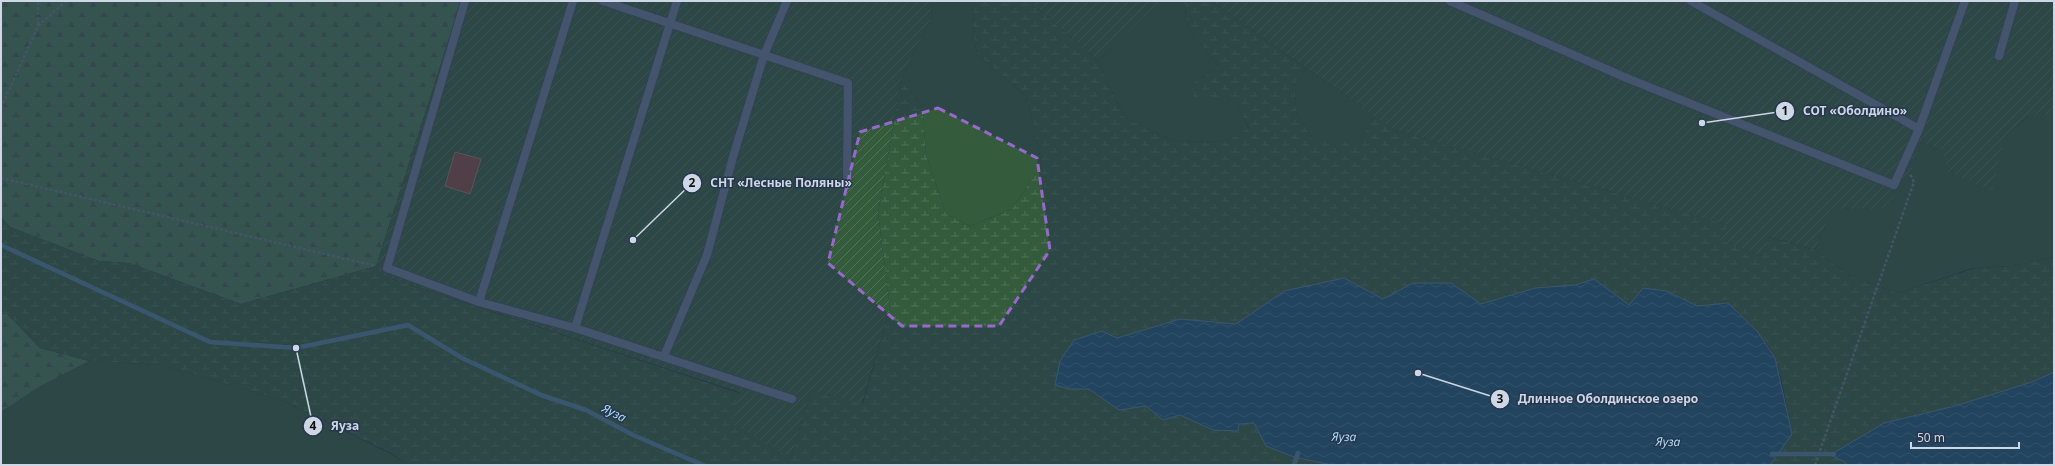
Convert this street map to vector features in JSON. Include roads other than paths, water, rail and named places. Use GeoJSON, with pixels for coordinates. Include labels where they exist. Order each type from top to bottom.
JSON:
{"type":"FeatureCollection","features":[{"type":"Feature","properties":{"kind":"lane"},"geometry":{"type":"LineString","coordinates":[[465,1],[387,268],[479,302],[575,328],[792,399]]}},
{"type":"Feature","properties":{"kind":"lane"},"geometry":{"type":"LineString","coordinates":[[479,302],[573,1]]}},
{"type":"Feature","properties":{"kind":"lane"},"geometry":{"type":"LineString","coordinates":[[603,1],[848,83],[847,185]]}},
{"type":"Feature","properties":{"kind":"lane"},"geometry":{"type":"LineString","coordinates":[[575,328],[677,1]]}},
{"type":"Feature","properties":{"kind":"lane"},"geometry":{"type":"LineString","coordinates":[[664,356],[707,255],[733,157],[764,55],[787,1]]}},
{"type":"Feature","properties":{"kind":"lane"},"geometry":{"type":"LineString","coordinates":[[1450,1],[1629,79],[1894,185],[1919,129],[1965,1]]}},
{"type":"Feature","properties":{"kind":"lane"},"geometry":{"type":"LineString","coordinates":[[1691,1],[1919,129]]}},
{"type":"Feature","properties":{"kind":"lane"},"geometry":{"type":"LineString","coordinates":[[1999,56],[2016,1]]}},
{"type":"Feature","properties":{"kind":"water"},"geometry":{"type":"Polygon","coordinates":[[[1344,278],[1383,299],[1413,283],[1451,283],[1481,304],[1535,288],[1575,285],[1594,279],[1629,305],[1643,288],[1667,291],[1697,306],[1728,303],[1758,332],[1775,358],[1792,434],[1770,465],[1332,465],[1294,457],[1266,446],[1254,423],[1239,424],[1238,431],[1213,430],[1180,415],[1163,420],[1146,406],[1119,410],[1089,389],[1069,389],[1055,385],[1060,361],[1074,340],[1102,331],[1117,338],[1180,319],[1236,324],[1284,291],[1344,278]]]}},
{"type":"Feature","properties":{"kind":"water"},"geometry":{"type":"Polygon","coordinates":[[[2054,372],[2054,465],[1848,465],[1830,455],[1884,423],[1955,406],[2032,382],[2054,372]]]}},
{"type":"Feature","properties":{"kind":"waterway","name":"Яуза"},"geometry":{"type":"LineString","coordinates":[[1,245],[210,342],[296,348],[408,325],[462,358],[541,395],[586,410],[633,435],[703,465]]}},
{"type":"Feature","properties":{"kind":"waterway","name":"Яуза"},"geometry":{"type":"LineString","coordinates":[[1294,465],[1298,453]]}},
{"type":"Feature","properties":{"kind":"waterway","name":"Яуза"},"geometry":{"type":"LineString","coordinates":[[1772,454],[1834,454]]}},
{"type":"Feature","properties":{"kind":"place","name":"СОТ «Оболдино»"},"geometry":{"type":"Point","coordinates":[1702,123]}},
{"type":"Feature","properties":{"kind":"place","name":"СНТ «Лесные Поляны»"},"geometry":{"type":"Point","coordinates":[633,240]}},
{"type":"Feature","properties":{"kind":"place","name":"Яуза"},"geometry":{"type":"Point","coordinates":[296,348]}},
{"type":"Feature","properties":{"kind":"place","name":"Длинное Оболдинское озеро"},"geometry":{"type":"Point","coordinates":[1418,373]}}]}
